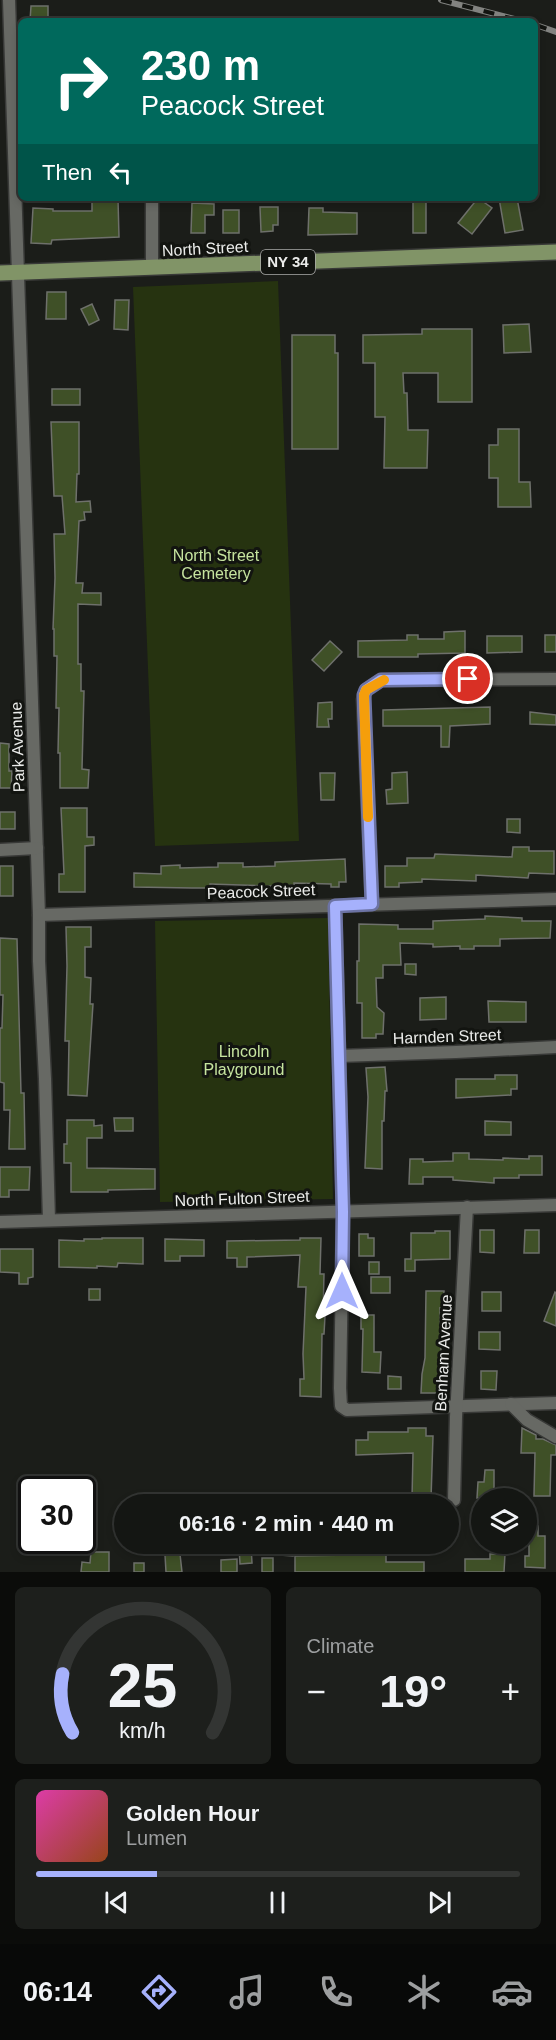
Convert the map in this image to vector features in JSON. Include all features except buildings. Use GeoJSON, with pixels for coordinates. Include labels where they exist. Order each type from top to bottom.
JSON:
{"type":"FeatureCollection","features":[{"type":"Feature","properties":{"kind":"main road","name":"North Street"},"geometry":{"type":"LineString","coordinates":[[0,273],[556,252]]}},
{"type":"Feature","properties":{"kind":"street","name":"Park Avenue"},"geometry":{"type":"LineString","coordinates":[[9,0],[20,273],[38,848],[39,961],[49,1220]]}},
{"type":"Feature","properties":{"kind":"street"},"geometry":{"type":"LineString","coordinates":[[152,201],[152,268]]}},
{"type":"Feature","properties":{"kind":"street"},"geometry":{"type":"LineString","coordinates":[[372,904],[363,700],[366,690],[381,680],[556,678]]}},
{"type":"Feature","properties":{"kind":"street"},"geometry":{"type":"LineString","coordinates":[[0,850],[38,848]]}},
{"type":"Feature","properties":{"kind":"street","name":"Peacock Street"},"geometry":{"type":"LineString","coordinates":[[39,915],[556,899]]}},
{"type":"Feature","properties":{"kind":"street"},"geometry":{"type":"LineString","coordinates":[[335,906],[343,1212],[341,1406],[344,1409],[556,1403]]}},
{"type":"Feature","properties":{"kind":"street","name":"Harnden Street"},"geometry":{"type":"LineString","coordinates":[[339,1056],[556,1047]]}},
{"type":"Feature","properties":{"kind":"street","name":"North Fulton Street"},"geometry":{"type":"LineString","coordinates":[[0,1222],[556,1205]]}},
{"type":"Feature","properties":{"kind":"street","name":"Benham Avenue"},"geometry":{"type":"LineString","coordinates":[[453,1494],[467,1207]]}},
{"type":"Feature","properties":{"kind":"street"},"geometry":{"type":"LineString","coordinates":[[511,1404],[528,1420],[556,1437]]}},
{"type":"Feature","properties":{"kind":"green space","name":"North Street Cemetery"},"geometry":{"type":"Polygon","coordinates":[[[278,281],[299,841],[155,846],[133,287],[278,281]]]}},
{"type":"Feature","properties":{"kind":"green space","name":"Lincoln Playground"},"geometry":{"type":"Polygon","coordinates":[[[328,918],[333,1199],[160,1202],[155,921],[328,918]]]}},
{"type":"Feature","properties":{"kind":"railway"},"geometry":{"type":"LineString","coordinates":[[441,0],[510,18]]}},
{"type":"Feature","properties":{"kind":"railway"},"geometry":{"type":"LineString","coordinates":[[538,26],[556,32]]}},
{"type":"Feature","properties":{"kind":"slow traffic"},"geometry":{"type":"LineString","coordinates":[[368,817],[363,700],[366,690],[384,680]]}},
{"type":"Feature","properties":{"kind":"route"},"geometry":{"type":"LineString","coordinates":[[342,1291],[343,1212],[335,906],[372,904],[364,695],[366,690],[381,680],[468,679]]}}]}
